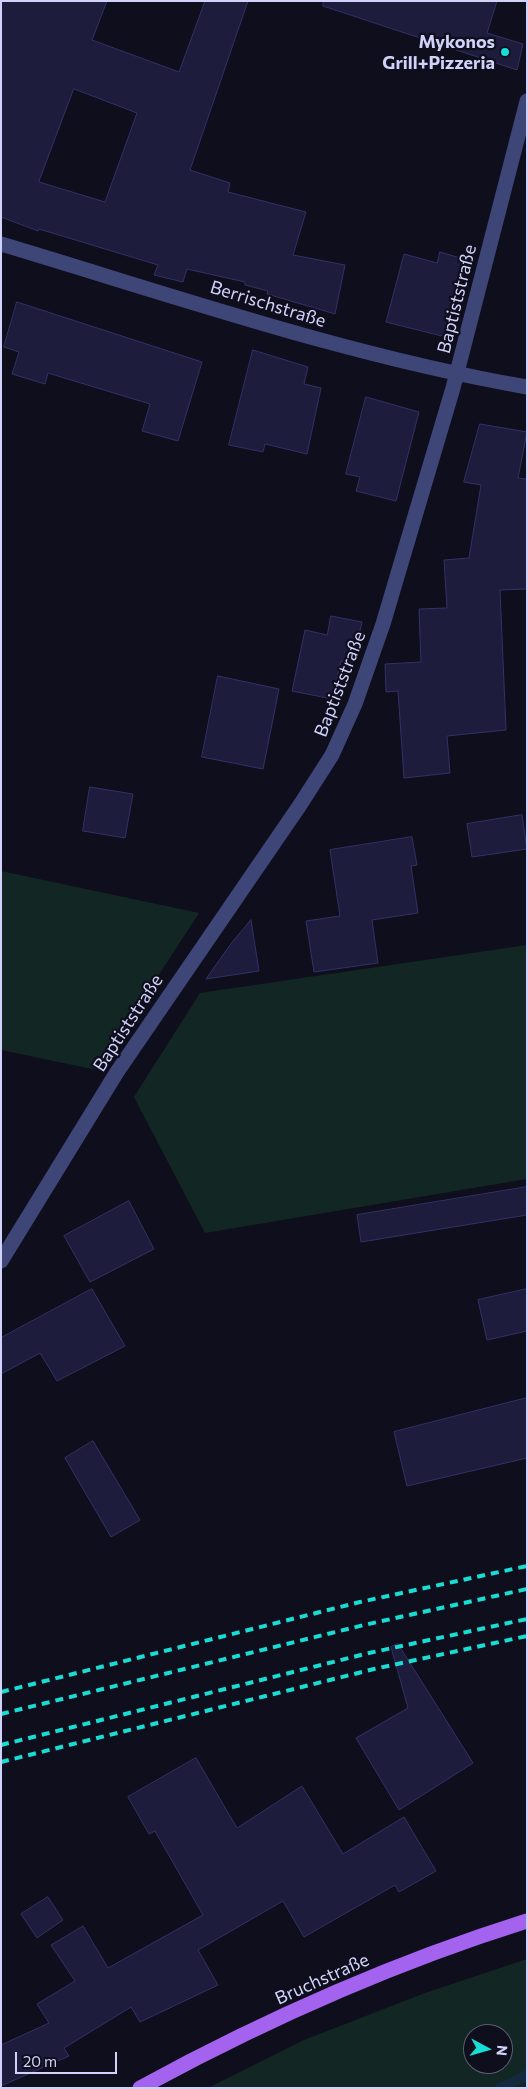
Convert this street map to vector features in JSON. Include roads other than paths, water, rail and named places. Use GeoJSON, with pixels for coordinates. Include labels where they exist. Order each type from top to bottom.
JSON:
{"type":"FeatureCollection","features":[{"type":"Feature","properties":{"kind":"main road","name":"Bruchstraße"},"geometry":{"type":"LineString","coordinates":[[140,2088],[262,2026],[390,1970],[527,1921]]}},
{"type":"Feature","properties":{"kind":"street","name":"Baptiststraße"},"geometry":{"type":"LineString","coordinates":[[1,1262],[117,1072],[300,805],[332,755],[355,704],[383,624],[457,375],[527,101]]}},
{"type":"Feature","properties":{"kind":"street","name":"Berrischstraße"},"geometry":{"type":"LineString","coordinates":[[1,244],[342,346],[457,375],[527,388]]}},
{"type":"Feature","properties":{"kind":"waterway"},"geometry":{"type":"LineString","coordinates":[[500,2088],[527,2075]]}},
{"type":"Feature","properties":{"kind":"railway"},"geometry":{"type":"LineString","coordinates":[[1,1692],[360,1602],[527,1566]]}},
{"type":"Feature","properties":{"kind":"railway"},"geometry":{"type":"LineString","coordinates":[[1,1714],[364,1625],[527,1589]]}},
{"type":"Feature","properties":{"kind":"railway"},"geometry":{"type":"LineString","coordinates":[[1,1745],[369,1653],[527,1619]]}},
{"type":"Feature","properties":{"kind":"railway"},"geometry":{"type":"LineString","coordinates":[[1,1762],[374,1669],[527,1636]]}},
{"type":"Feature","properties":{"kind":"place","name":"Mykonos Grill+Pizzeria"},"geometry":{"type":"Point","coordinates":[505,52]}}]}
